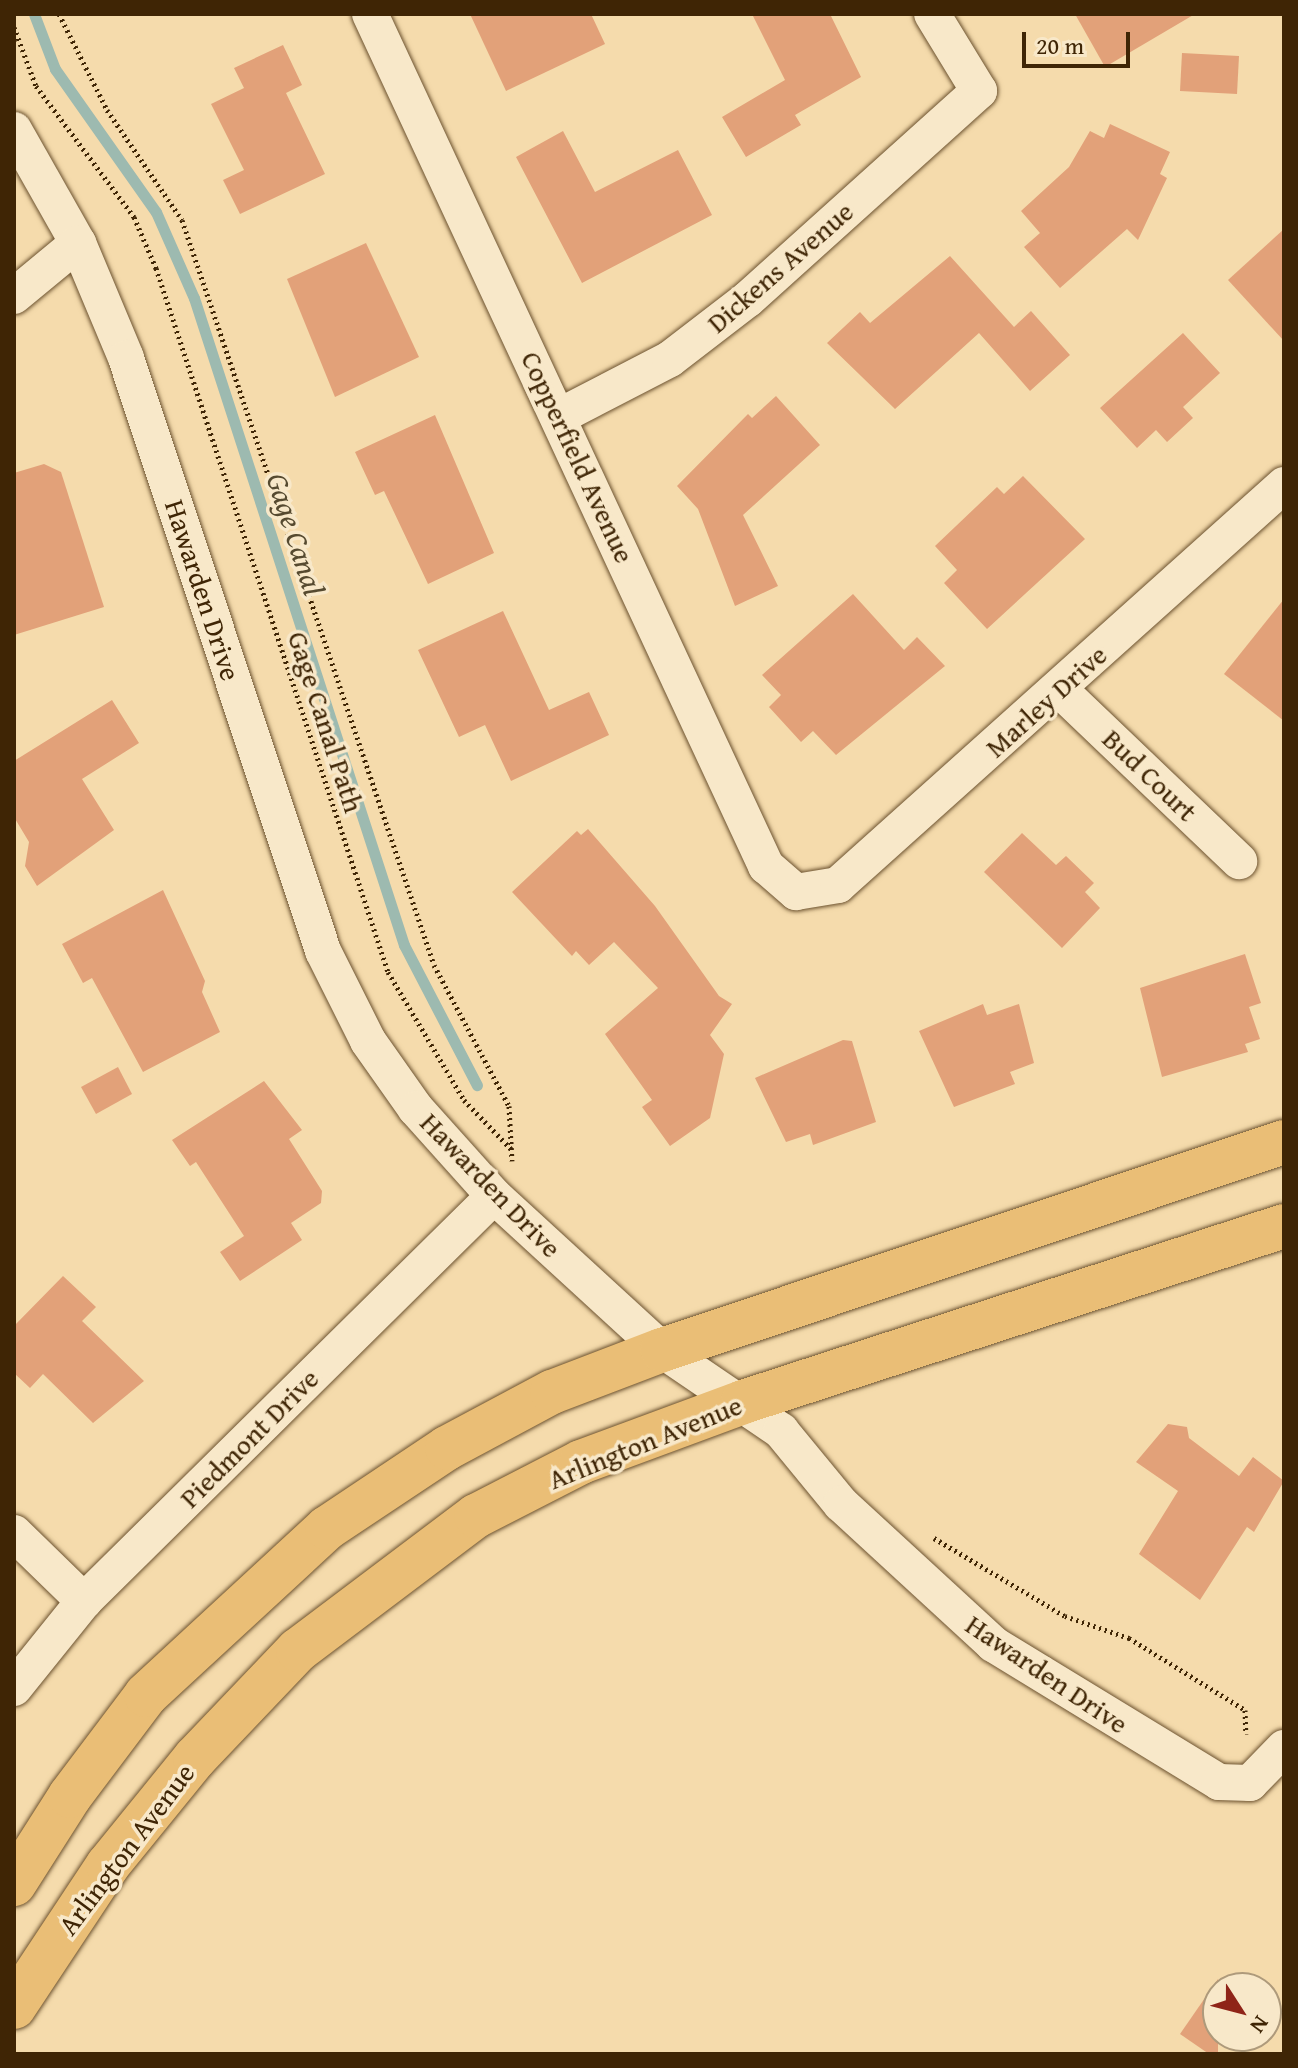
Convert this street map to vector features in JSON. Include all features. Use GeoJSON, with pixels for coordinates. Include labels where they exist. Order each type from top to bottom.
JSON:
{"type":"FeatureCollection","features":[{"type":"Feature","properties":{"kind":"main road"},"geometry":{"type":"LineString","coordinates":[[14,1884],[70,1796],[146,1695],[327,1528],[447,1448],[552,1392],[662,1350],[1284,1142]]}},
{"type":"Feature","properties":{"kind":"main road","name":"Arlington Avenue"},"geometry":{"type":"LineString","coordinates":[[14,2007],[108,1865],[195,1758],[298,1650],[476,1516],[581,1462],[743,1402],[1284,1226]]}},
{"type":"Feature","properties":{"kind":"street","name":"Copperfield Avenue"},"geometry":{"type":"LineString","coordinates":[[370,14],[560,416],[766,866],[796,892]]}},
{"type":"Feature","properties":{"kind":"street","name":"Dickens Avenue"},"geometry":{"type":"LineString","coordinates":[[560,416],[670,359],[748,299],[979,91],[932,14]]}},
{"type":"Feature","properties":{"kind":"street","name":"Hawarden Drive"},"geometry":{"type":"LineString","coordinates":[[14,130],[78,243],[126,358],[323,951],[368,1041],[416,1109],[494,1196],[662,1350],[743,1402],[781,1431],[879,1540],[976,1631],[1082,1704],[1219,1782],[1268,1766]]}},
{"type":"Feature","properties":{"kind":"street"},"geometry":{"type":"LineString","coordinates":[[14,296],[78,243]]}},
{"type":"Feature","properties":{"kind":"street","name":"Marley Drive"},"geometry":{"type":"LineString","coordinates":[[796,892],[838,885],[1060,690],[1284,485]]}},
{"type":"Feature","properties":{"kind":"street","name":"Bud Court"},"geometry":{"type":"LineString","coordinates":[[1060,690],[1239,861]]}},
{"type":"Feature","properties":{"kind":"street","name":"Piedmont Drive"},"geometry":{"type":"LineString","coordinates":[[14,1688],[84,1601],[494,1196]]}},
{"type":"Feature","properties":{"kind":"street"},"geometry":{"type":"LineString","coordinates":[[14,1533],[84,1601]]}},
{"type":"Feature","properties":{"kind":"path","name":"Gage Canal Path"},"geometry":{"type":"LineString","coordinates":[[59,14],[107,110],[182,220],[434,965],[509,1106],[514,1152]]}},
{"type":"Feature","properties":{"kind":"path","name":"Gage Canal Path"},"geometry":{"type":"LineString","coordinates":[[14,27],[36,86],[134,217],[156,268],[388,972],[464,1100],[514,1152]]}},
{"type":"Feature","properties":{"kind":"path"},"geometry":{"type":"LineString","coordinates":[[494,1196],[514,1152]]}},
{"type":"Feature","properties":{"kind":"path"},"geometry":{"type":"LineString","coordinates":[[879,1540],[918,1533],[943,1540],[1065,1616],[1129,1638],[1245,1710],[1253,1753],[1268,1766]]}},
{"type":"Feature","properties":{"kind":"building"},"geometry":{"type":"Polygon","coordinates":[[[470,14],[591,14],[605,44],[506,91],[470,14]]]}},
{"type":"Feature","properties":{"kind":"building"},"geometry":{"type":"Polygon","coordinates":[[[752,14],[830,14],[861,77],[795,115],[801,125],[746,157],[722,117],[785,80],[752,14]]]}},
{"type":"Feature","properties":{"kind":"building"},"geometry":{"type":"Polygon","coordinates":[[[1075,14],[1195,14],[1105,67],[1075,14]]]}},
{"type":"Feature","properties":{"kind":"building"},"geometry":{"type":"Polygon","coordinates":[[[283,45],[302,85],[286,93],[325,174],[240,214],[223,180],[244,170],[211,104],[244,88],[234,68],[283,45]]]}},
{"type":"Feature","properties":{"kind":"building"},"geometry":{"type":"Polygon","coordinates":[[[1182,53],[1239,56],[1237,94],[1180,91],[1182,53]]]}},
{"type":"Feature","properties":{"kind":"building"},"geometry":{"type":"Polygon","coordinates":[[[1110,124],[1170,152],[1160,174],[1167,178],[1138,240],[1127,229],[1060,288],[1024,247],[1040,233],[1021,211],[1069,167],[1090,131],[1104,138],[1110,124]]]}},
{"type":"Feature","properties":{"kind":"building"},"geometry":{"type":"Polygon","coordinates":[[[563,131],[595,192],[678,150],[712,215],[582,283],[516,157],[563,131]]]}},
{"type":"Feature","properties":{"kind":"building"},"geometry":{"type":"Polygon","coordinates":[[[1284,229],[1284,341],[1228,280],[1284,229]]]}},
{"type":"Feature","properties":{"kind":"building"},"geometry":{"type":"Polygon","coordinates":[[[366,243],[419,357],[335,397],[287,279],[366,243]]]}},
{"type":"Feature","properties":{"kind":"building"},"geometry":{"type":"Polygon","coordinates":[[[950,256],[1014,327],[1031,311],[1070,355],[1030,391],[979,333],[895,409],[827,343],[860,312],[870,323],[950,256]]]}},
{"type":"Feature","properties":{"kind":"building"},"geometry":{"type":"Polygon","coordinates":[[[1183,333],[1220,373],[1183,407],[1193,418],[1167,442],[1156,430],[1137,448],[1100,408],[1183,333]]]}},
{"type":"Feature","properties":{"kind":"building"},"geometry":{"type":"Polygon","coordinates":[[[776,396],[820,445],[743,515],[778,586],[735,606],[698,509],[677,486],[748,414],[752,418],[776,396]]]}},
{"type":"Feature","properties":{"kind":"building"},"geometry":{"type":"Polygon","coordinates":[[[435,415],[494,553],[428,584],[384,491],[375,495],[355,452],[435,415]]]}},
{"type":"Feature","properties":{"kind":"building"},"geometry":{"type":"Polygon","coordinates":[[[44,464],[61,472],[104,607],[14,635],[14,473],[44,464]]]}},
{"type":"Feature","properties":{"kind":"building"},"geometry":{"type":"Polygon","coordinates":[[[1023,476],[1085,539],[987,629],[944,583],[957,570],[935,546],[997,487],[1004,494],[1023,476]]]}},
{"type":"Feature","properties":{"kind":"building"},"geometry":{"type":"Polygon","coordinates":[[[853,594],[904,650],[917,637],[945,666],[836,755],[813,731],[801,742],[769,707],[781,695],[762,675],[853,594]]]}},
{"type":"Feature","properties":{"kind":"building"},"geometry":{"type":"Polygon","coordinates":[[[1284,599],[1284,721],[1224,674],[1284,599]]]}},
{"type":"Feature","properties":{"kind":"building"},"geometry":{"type":"Polygon","coordinates":[[[503,611],[549,710],[589,692],[609,735],[511,781],[485,725],[459,737],[418,650],[503,611]]]}},
{"type":"Feature","properties":{"kind":"building"},"geometry":{"type":"Polygon","coordinates":[[[112,700],[139,743],[82,779],[114,830],[37,886],[25,866],[29,842],[14,817],[14,761],[112,700]]]}},
{"type":"Feature","properties":{"kind":"building"},"geometry":{"type":"Polygon","coordinates":[[[588,829],[655,906],[719,996],[732,1004],[710,1035],[724,1054],[710,1118],[670,1146],[642,1107],[652,1100],[605,1034],[658,988],[614,942],[589,965],[576,951],[572,956],[512,892],[577,831],[581,835],[588,829]]]}},
{"type":"Feature","properties":{"kind":"building"},"geometry":{"type":"Polygon","coordinates":[[[1022,833],[1056,865],[1066,856],[1094,883],[1085,892],[1100,908],[1062,948],[984,872],[1022,833]]]}},
{"type":"Feature","properties":{"kind":"building"},"geometry":{"type":"Polygon","coordinates":[[[163,890],[205,981],[202,992],[220,1032],[143,1072],[92,978],[83,983],[62,944],[163,890]]]}},
{"type":"Feature","properties":{"kind":"building"},"geometry":{"type":"Polygon","coordinates":[[[1245,954],[1261,1003],[1249,1007],[1260,1039],[1245,1044],[1248,1052],[1162,1077],[1140,988],[1245,954]]]}},
{"type":"Feature","properties":{"kind":"building"},"geometry":{"type":"Polygon","coordinates":[[[983,1004],[987,1015],[1019,1004],[1034,1063],[1010,1072],[1015,1084],[954,1107],[919,1031],[983,1004]]]}},
{"type":"Feature","properties":{"kind":"building"},"geometry":{"type":"Polygon","coordinates":[[[843,1040],[852,1041],[876,1122],[813,1145],[810,1134],[786,1142],[755,1078],[843,1040]]]}},
{"type":"Feature","properties":{"kind":"building"},"geometry":{"type":"Polygon","coordinates":[[[118,1067],[132,1094],[96,1114],[81,1087],[118,1067]]]}},
{"type":"Feature","properties":{"kind":"building"},"geometry":{"type":"Polygon","coordinates":[[[264,1081],[302,1130],[289,1139],[322,1191],[321,1203],[291,1223],[302,1240],[240,1281],[220,1252],[244,1236],[196,1162],[190,1166],[172,1140],[264,1081]]]}},
{"type":"Feature","properties":{"kind":"building"},"geometry":{"type":"Polygon","coordinates":[[[63,1276],[96,1307],[82,1321],[144,1381],[93,1423],[43,1374],[30,1388],[14,1373],[14,1326],[63,1276]]]}},
{"type":"Feature","properties":{"kind":"building"},"geometry":{"type":"Polygon","coordinates":[[[1168,1424],[1187,1427],[1189,1438],[1239,1476],[1253,1457],[1284,1481],[1254,1532],[1247,1527],[1200,1600],[1139,1554],[1178,1491],[1136,1462],[1168,1424]]]}},
{"type":"Feature","properties":{"kind":"building"},"geometry":{"type":"Polygon","coordinates":[[[1202,2002],[1202,2049],[1180,2034],[1202,2002]]]}},
{"type":"Feature","properties":{"kind":"waterway","name":"Gage Canal"},"geometry":{"type":"LineString","coordinates":[[34,14],[55,69],[156,212],[194,298],[404,945],[477,1085]]}}]}
